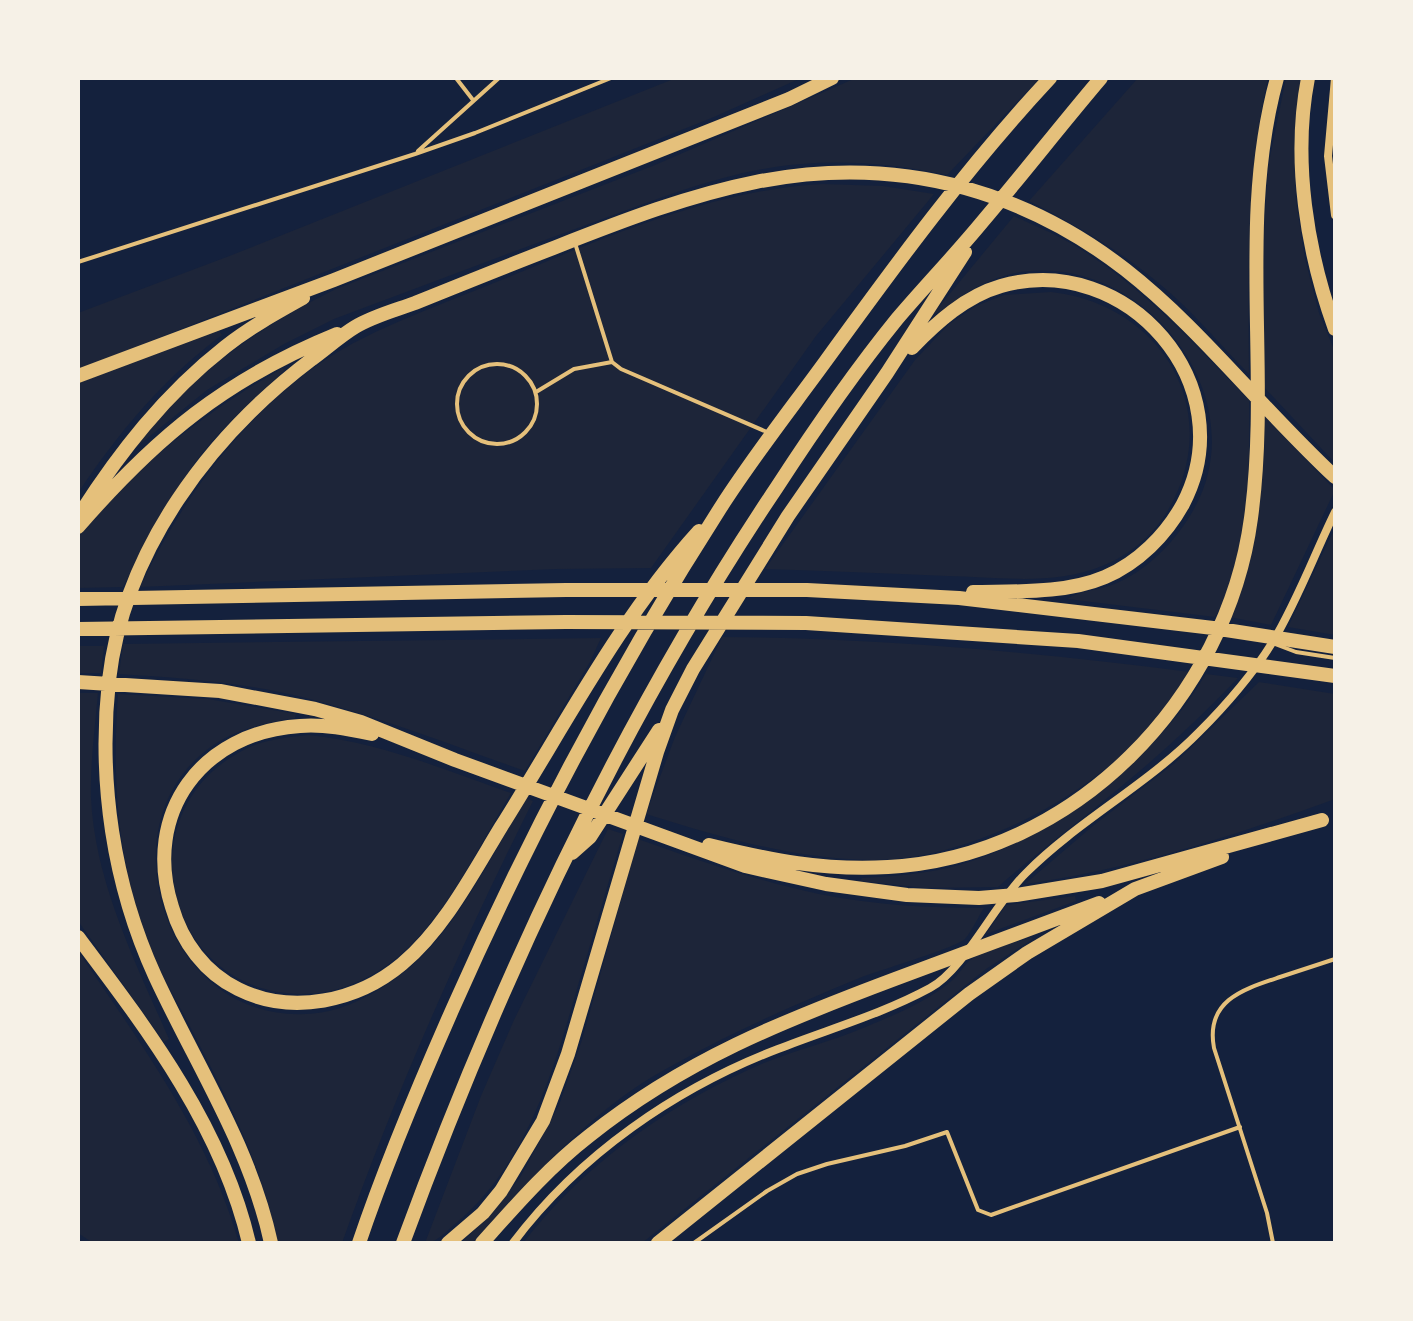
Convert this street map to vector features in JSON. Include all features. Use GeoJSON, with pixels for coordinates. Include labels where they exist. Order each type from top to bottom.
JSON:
{"type":"FeatureCollection","features":[{"type":"Feature","properties":{"kind":"highway"},"geometry":{"type":"LineString","coordinates":[[78,376],[334,280],[789,99],[832,78]]}},
{"type":"Feature","properties":{"kind":"highway"},"geometry":{"type":"LineString","coordinates":[[359,1243],[424,1075],[530,843],[643,634],[723,504],[918,234],[1001,131],[1050,78]]}},
{"type":"Feature","properties":{"kind":"highway"},"geometry":{"type":"LineString","coordinates":[[403,1243],[464,1089],[565,858],[618,753],[688,627],[777,486],[897,320],[1101,78]]}},
{"type":"Feature","properties":{"kind":"highway"},"geometry":{"type":"LineString","coordinates":[[650,831],[786,864],[863,868],[936,860],[1022,831],[1071,805],[1098,786],[1156,731],[1176,706],[1205,658],[1237,582],[1248,541],[1255,476],[1258,184],[1277,78]]}},
{"type":"Feature","properties":{"kind":"highway"},"geometry":{"type":"LineString","coordinates":[[1308,78],[1303,171],[1311,251],[1320,289],[1335,329]]}},
{"type":"Feature","properties":{"kind":"highway"},"geometry":{"type":"LineString","coordinates":[[78,527],[155,445],[219,395],[285,358],[356,326],[699,194],[777,177],[863,172],[929,180],[998,199],[1077,235],[1119,263],[1184,319],[1335,477]]}},
{"type":"Feature","properties":{"kind":"highway"},"geometry":{"type":"LineString","coordinates":[[565,858],[590,837],[672,710],[693,669],[788,516],[947,283],[980,225]]}},
{"type":"Feature","properties":{"kind":"highway"},"geometry":{"type":"LineString","coordinates":[[78,517],[124,449],[181,386],[226,346],[334,280]]}},
{"type":"Feature","properties":{"kind":"highway"},"geometry":{"type":"LineString","coordinates":[[78,599],[681,589],[904,594],[1000,592],[1075,586],[1119,571],[1160,538],[1176,518],[1197,470],[1200,418],[1188,374],[1168,343],[1148,322],[1113,297],[1094,288],[1057,281],[1005,284],[983,292],[959,305],[887,373]]}},
{"type":"Feature","properties":{"kind":"highway"},"geometry":{"type":"LineString","coordinates":[[271,1243],[264,1212],[242,1150],[155,977],[129,906],[107,803],[107,705],[115,643],[125,608],[152,548],[189,484],[229,432],[254,407],[356,326]]}},
{"type":"Feature","properties":{"kind":"highway"},"geometry":{"type":"LineString","coordinates":[[410,743],[324,727],[301,726],[265,732],[234,744],[193,775],[175,804],[166,835],[164,870],[174,916],[188,944],[219,977],[245,993],[278,1002],[309,1003],[360,990],[401,965],[431,933],[490,845],[605,657],[674,558],[723,504]]}},
{"type":"Feature","properties":{"kind":"highway"},"geometry":{"type":"LineString","coordinates":[[904,594],[1213,628],[1335,647]]}},
{"type":"Feature","properties":{"kind":"highway"},"geometry":{"type":"LineString","coordinates":[[78,629],[566,622],[806,623],[1078,641],[1335,676]]}},
{"type":"Feature","properties":{"kind":"highway"},"geometry":{"type":"LineString","coordinates":[[78,682],[176,687],[273,699],[351,719],[736,863],[796,879],[907,895],[979,898],[1102,881],[1329,818]]}},
{"type":"Feature","properties":{"kind":"highway"},"geometry":{"type":"LineString","coordinates":[[448,1243],[483,1213],[508,1181],[543,1121],[559,1079],[672,710]]}},
{"type":"Feature","properties":{"kind":"highway"},"geometry":{"type":"LineString","coordinates":[[482,1243],[565,1156],[640,1098],[744,1039],[870,988],[1329,818]]}},
{"type":"Feature","properties":{"kind":"highway"},"geometry":{"type":"LineString","coordinates":[[658,1243],[969,994],[1027,953],[1135,889]]}},
{"type":"Feature","properties":{"kind":"highway"},"geometry":{"type":"LineString","coordinates":[[78,937],[148,1031],[178,1079],[218,1151],[236,1195],[249,1243]]}},
{"type":"Feature","properties":{"kind":"street"},"geometry":{"type":"LineString","coordinates":[[1335,78],[1328,156],[1335,215]]}},
{"type":"Feature","properties":{"kind":"street"},"geometry":{"type":"LineString","coordinates":[[513,1243],[537,1214],[604,1150],[685,1093],[776,1049],[888,1008],[939,983],[1025,874],[1198,733],[1250,674],[1272,642],[1335,512]]}},
{"type":"Feature","properties":{"kind":"lane"},"geometry":{"type":"LineString","coordinates":[[456,78],[473,100]]}},
{"type":"Feature","properties":{"kind":"lane"},"geometry":{"type":"LineString","coordinates":[[415,154],[499,78]]}},
{"type":"Feature","properties":{"kind":"lane"},"geometry":{"type":"LineString","coordinates":[[78,262],[415,154],[611,78]]}},
{"type":"Feature","properties":{"kind":"lane"},"geometry":{"type":"LineString","coordinates":[[574,240],[612,362],[621,369],[773,435]]}},
{"type":"Feature","properties":{"kind":"lane"},"geometry":{"type":"LineString","coordinates":[[536,392],[574,369],[612,362]]}},
{"type":"Feature","properties":{"kind":"lane"},"geometry":{"type":"LineString","coordinates":[[488,364],[515,367],[529,379],[536,392],[533,422],[521,436],[505,444],[478,440],[464,429],[457,412],[457,394],[465,378],[488,364]]}},
{"type":"Feature","properties":{"kind":"lane"},"geometry":{"type":"LineString","coordinates":[[1272,642],[1296,652],[1335,658]]}},
{"type":"Feature","properties":{"kind":"lane"},"geometry":{"type":"LineString","coordinates":[[1273,1243],[1267,1213],[1213,1040],[1218,1014],[1230,998],[1247,988],[1335,959]]}},
{"type":"Feature","properties":{"kind":"lane"},"geometry":{"type":"LineString","coordinates":[[694,1243],[767,1191],[797,1174],[947,1132],[978,1210],[991,1215],[1240,1127]]}},
{"type":"Feature","properties":{"kind":"shaded area"},"geometry":{"type":"Polygon","coordinates":[[[676,78],[801,78],[714,117],[78,370],[78,313],[676,78]]]}},
{"type":"Feature","properties":{"kind":"shaded area"},"geometry":{"type":"Polygon","coordinates":[[[856,78],[1040,78],[947,175],[875,164],[802,164],[724,178],[672,194],[334,319],[284,344],[207,390],[134,449],[176,400],[218,363],[263,330],[336,289],[655,165],[856,78]]]}},
{"type":"Feature","properties":{"kind":"shaded area"},"geometry":{"type":"Polygon","coordinates":[[[1138,78],[1268,78],[1252,188],[1249,374],[1189,311],[1152,278],[1101,242],[1029,201],[1138,78]]]}},
{"type":"Feature","properties":{"kind":"shaded area"},"geometry":{"type":"Polygon","coordinates":[[[1286,78],[1301,78],[1294,138],[1296,200],[1305,259],[1319,313],[1335,352],[1335,463],[1263,386],[1264,228],[1268,167],[1286,78]]]}},
{"type":"Feature","properties":{"kind":"shaded area"},"geometry":{"type":"Polygon","coordinates":[[[823,184],[883,186],[934,194],[816,336],[651,568],[557,569],[140,587],[171,528],[229,447],[275,399],[343,349],[412,316],[650,222],[736,197],[779,188],[823,184]]]}},
{"type":"Feature","properties":{"kind":"shaded area"},"geometry":{"type":"Polygon","coordinates":[[[1014,216],[1077,247],[1130,285],[1172,322],[1249,400],[1248,484],[1242,540],[1227,593],[1215,617],[1067,599],[1106,587],[1137,572],[1180,531],[1195,507],[1210,465],[1211,423],[1200,382],[1179,345],[1150,313],[1115,289],[1074,274],[1022,272],[987,282],[933,314],[1014,216]]]}},
{"type":"Feature","properties":{"kind":"shaded area"},"geometry":{"type":"Polygon","coordinates":[[[1051,292],[1088,300],[1120,315],[1148,336],[1169,362],[1183,392],[1190,425],[1187,461],[1169,509],[1145,539],[1102,566],[1045,578],[765,569],[915,360],[949,324],[976,306],[1004,295],[1051,292]]]}},
{"type":"Feature","properties":{"kind":"shaded area"},"geometry":{"type":"Polygon","coordinates":[[[218,329],[222,335],[180,370],[143,408],[78,493],[78,383],[218,329]]]}},
{"type":"Feature","properties":{"kind":"shaded area"},"geometry":{"type":"Polygon","coordinates":[[[283,368],[284,371],[225,427],[194,464],[123,587],[78,588],[78,537],[100,511],[173,442],[226,403],[283,368]]]}},
{"type":"Feature","properties":{"kind":"shaded area"},"geometry":{"type":"Polygon","coordinates":[[[1261,413],[1335,490],[1271,625],[1229,617],[1247,564],[1257,517],[1261,413]]]}},
{"type":"Feature","properties":{"kind":"shaded area"},"geometry":{"type":"Polygon","coordinates":[[[1335,529],[1335,635],[1288,627],[1329,540],[1335,529]]]}},
{"type":"Feature","properties":{"kind":"shaded area"},"geometry":{"type":"Polygon","coordinates":[[[722,637],[956,647],[1190,672],[1142,735],[1117,760],[1054,804],[981,839],[944,850],[907,858],[843,859],[757,845],[646,814],[675,737],[722,637]]]}},
{"type":"Feature","properties":{"kind":"shaded area"},"geometry":{"type":"Polygon","coordinates":[[[601,638],[525,771],[386,722],[302,697],[234,684],[119,674],[123,644],[601,638]]]}},
{"type":"Feature","properties":{"kind":"shaded area"},"geometry":{"type":"Polygon","coordinates":[[[78,646],[104,646],[101,673],[78,673],[78,646]]]}},
{"type":"Feature","properties":{"kind":"shaded area"},"geometry":{"type":"Polygon","coordinates":[[[1206,674],[1238,678],[1149,763],[998,887],[925,888],[860,881],[862,878],[923,873],[959,865],[1020,841],[1049,825],[1077,808],[1129,767],[1178,714],[1206,674]]]}},
{"type":"Feature","properties":{"kind":"shaded area"},"geometry":{"type":"Polygon","coordinates":[[[1259,682],[1335,694],[1335,799],[1182,850],[1104,870],[1025,884],[1094,825],[1176,762],[1259,682]]]}},
{"type":"Feature","properties":{"kind":"shaded area"},"geometry":{"type":"Polygon","coordinates":[[[78,693],[98,693],[91,772],[94,830],[119,922],[169,1039],[164,1042],[78,921],[78,693]]]}},
{"type":"Feature","properties":{"kind":"shaded area"},"geometry":{"type":"Polygon","coordinates":[[[118,694],[208,699],[296,714],[295,718],[234,734],[215,744],[188,767],[169,796],[156,846],[160,897],[171,928],[187,956],[208,979],[233,997],[262,1009],[294,1014],[329,1011],[361,999],[400,975],[443,933],[473,889],[526,798],[533,801],[431,1019],[384,1130],[342,1243],[277,1243],[262,1184],[240,1127],[149,945],[128,876],[119,816],[116,755],[118,694]]]}},
{"type":"Feature","properties":{"kind":"shaded area"},"geometry":{"type":"Polygon","coordinates":[[[309,735],[386,750],[511,793],[452,893],[410,946],[386,966],[360,981],[332,991],[301,994],[254,986],[217,963],[190,931],[175,892],[173,851],[184,810],[209,775],[257,744],[309,735]]]}},
{"type":"Feature","properties":{"kind":"shaded area"},"geometry":{"type":"Polygon","coordinates":[[[608,829],[623,834],[559,1048],[535,1113],[502,1173],[480,1200],[441,1236],[425,1243],[481,1096],[514,1020],[608,829]]]}},
{"type":"Feature","properties":{"kind":"shaded area"},"geometry":{"type":"Polygon","coordinates":[[[638,839],[750,876],[819,894],[901,905],[984,908],[968,936],[958,943],[809,999],[729,1036],[652,1077],[579,1132],[535,1175],[474,1243],[461,1243],[495,1210],[521,1176],[559,1105],[582,1040],[638,839]]]}},
{"type":"Feature","properties":{"kind":"shaded area"},"geometry":{"type":"Polygon","coordinates":[[[1075,896],[1076,901],[986,934],[1006,905],[1075,896]]]}},
{"type":"Feature","properties":{"kind":"shaded area"},"geometry":{"type":"Polygon","coordinates":[[[1031,937],[1033,939],[986,969],[642,1243],[523,1243],[546,1215],[597,1165],[684,1103],[762,1064],[910,1008],[949,983],[975,957],[1031,937]]]}},
{"type":"Feature","properties":{"kind":"shaded area"},"geometry":{"type":"Polygon","coordinates":[[[78,951],[191,1127],[210,1164],[239,1243],[93,1243],[78,1233],[78,951]]]}}]}
